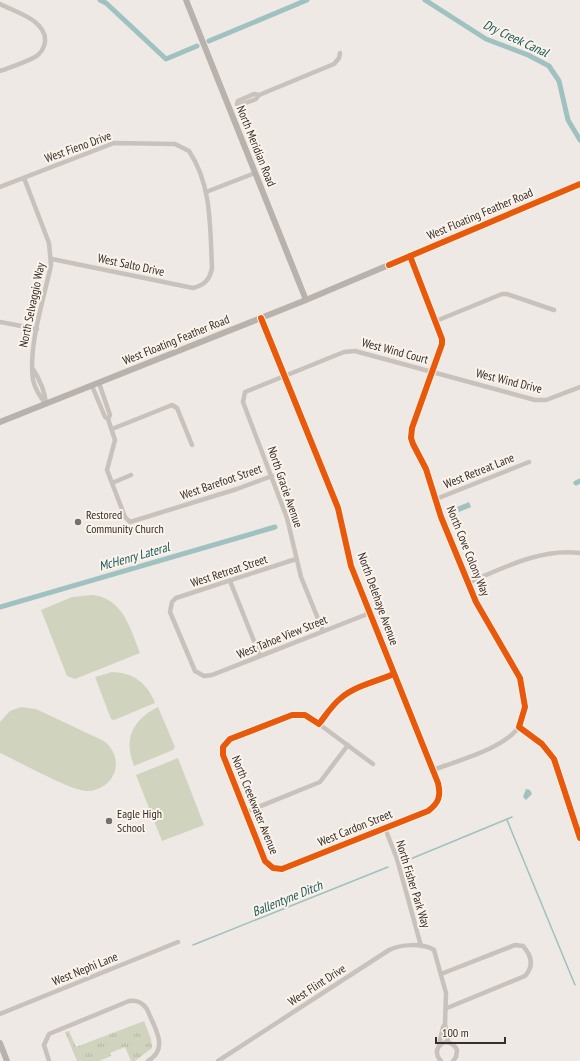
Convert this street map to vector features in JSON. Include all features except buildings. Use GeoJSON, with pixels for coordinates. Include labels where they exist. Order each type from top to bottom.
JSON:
{"type":"FeatureCollection","features":[{"type":"Feature","properties":{"kind":"main road","name":"North Meridian Road"},"geometry":{"type":"LineString","coordinates":[[186,0],[306,300]]}},
{"type":"Feature","properties":{"kind":"main road","name":"West Floating Feather Road"},"geometry":{"type":"LineString","coordinates":[[0,422],[306,300],[580,184]]}},
{"type":"Feature","properties":{"kind":"main road"},"geometry":{"type":"LineString","coordinates":[[0,1043],[7,1061]]}},
{"type":"Feature","properties":{"kind":"street"},"geometry":{"type":"LineString","coordinates":[[0,4],[32,20],[42,28],[45,40],[39,54],[0,71]]}},
{"type":"Feature","properties":{"kind":"street"},"geometry":{"type":"LineString","coordinates":[[229,107],[254,94],[259,95],[334,64],[340,58],[340,53]]}},
{"type":"Feature","properties":{"kind":"street","name":"West Fieno Drive"},"geometry":{"type":"LineString","coordinates":[[0,187],[114,143],[175,144],[189,151],[206,192]]}},
{"type":"Feature","properties":{"kind":"street"},"geometry":{"type":"LineString","coordinates":[[206,192],[255,173]]}},
{"type":"Feature","properties":{"kind":"street","name":"North Selvaggio Way"},"geometry":{"type":"LineString","coordinates":[[24,178],[49,243],[52,259],[32,354],[33,380],[40,397],[46,404]]}},
{"type":"Feature","properties":{"kind":"street","name":"West Salto Drive"},"geometry":{"type":"LineString","coordinates":[[52,259],[193,288],[205,283],[210,276],[212,268],[209,206],[206,192]]}},
{"type":"Feature","properties":{"kind":"street","name":"North Cove Colony Way"},"geometry":{"type":"LineString","coordinates":[[410,256],[441,334],[442,344],[412,428],[411,438],[426,469],[441,517],[476,602],[521,683],[525,707],[519,727]]}},
{"type":"Feature","properties":{"kind":"street"},"geometry":{"type":"LineString","coordinates":[[436,321],[502,294],[507,294],[554,310]]}},
{"type":"Feature","properties":{"kind":"street","name":"North Delehaye Avenue"},"geometry":{"type":"LineString","coordinates":[[261,318],[338,508],[351,566],[433,770],[440,792],[439,799]]}},
{"type":"Feature","properties":{"kind":"street"},"geometry":{"type":"LineString","coordinates":[[0,322],[37,330]]}},
{"type":"Feature","properties":{"kind":"street","name":"West Wind Court"},"geometry":{"type":"LineString","coordinates":[[243,395],[248,390],[349,351],[433,372]]}},
{"type":"Feature","properties":{"kind":"street","name":"West Wind Drive"},"geometry":{"type":"LineString","coordinates":[[433,372],[541,401],[580,387]]}},
{"type":"Feature","properties":{"kind":"street"},"geometry":{"type":"LineString","coordinates":[[99,383],[110,415],[108,419]]}},
{"type":"Feature","properties":{"kind":"street"},"geometry":{"type":"LineString","coordinates":[[92,386],[105,417],[108,419],[115,440],[107,470],[112,483],[132,475]]}},
{"type":"Feature","properties":{"kind":"street","name":"North Gracie Avenue"},"geometry":{"type":"LineString","coordinates":[[243,395],[243,402],[288,518],[301,577],[322,631]]}},
{"type":"Feature","properties":{"kind":"street"},"geometry":{"type":"LineString","coordinates":[[112,429],[172,405],[174,406],[192,445]]}},
{"type":"Feature","properties":{"kind":"street","name":"West Retreat Lane"},"geometry":{"type":"LineString","coordinates":[[436,499],[529,462]]}},
{"type":"Feature","properties":{"kind":"street","name":"West Barefoot Street"},"geometry":{"type":"LineString","coordinates":[[112,483],[125,517],[130,522],[237,489],[272,476]]}},
{"type":"Feature","properties":{"kind":"street"},"geometry":{"type":"LineString","coordinates":[[468,583],[522,560],[559,552],[580,553]]}},
{"type":"Feature","properties":{"kind":"street","name":"West Retreat Street"},"geometry":{"type":"LineString","coordinates":[[201,675],[193,667],[170,612],[170,604],[176,598],[296,559]]}},
{"type":"Feature","properties":{"kind":"street"},"geometry":{"type":"LineString","coordinates":[[230,581],[260,656]]}},
{"type":"Feature","properties":{"kind":"street","name":"West Tahoe View Street"},"geometry":{"type":"LineString","coordinates":[[201,675],[212,675],[370,613]]}},
{"type":"Feature","properties":{"kind":"street"},"geometry":{"type":"LineString","coordinates":[[373,764],[319,724],[341,697],[351,691],[394,674]]}},
{"type":"Feature","properties":{"kind":"street","name":"North Creekwater Avenue"},"geometry":{"type":"LineString","coordinates":[[273,868],[265,861],[223,755],[223,747],[230,739],[292,715],[305,715],[319,724]]}},
{"type":"Feature","properties":{"kind":"street"},"geometry":{"type":"LineString","coordinates":[[433,770],[499,744],[510,737],[519,727],[542,744],[554,759],[580,838]]}},
{"type":"Feature","properties":{"kind":"street"},"geometry":{"type":"LineString","coordinates":[[246,812],[320,782],[348,745]]}},
{"type":"Feature","properties":{"kind":"street","name":"West Cardon Street"},"geometry":{"type":"LineString","coordinates":[[273,868],[282,869],[428,811],[435,806],[439,799]]}},
{"type":"Feature","properties":{"kind":"street","name":"North Fisher Park Way"},"geometry":{"type":"LineString","coordinates":[[385,828],[397,859],[422,946]]}},
{"type":"Feature","properties":{"kind":"street","name":"West Nephi Lane"},"geometry":{"type":"LineString","coordinates":[[0,1014],[178,942]]}},
{"type":"Feature","properties":{"kind":"street"},"geometry":{"type":"LineString","coordinates":[[447,1008],[525,976],[529,971],[531,962],[527,951],[519,945],[441,974],[446,992],[447,1008],[445,1024],[448,1042]]}},
{"type":"Feature","properties":{"kind":"street","name":"West Flint Drive"},"geometry":{"type":"LineString","coordinates":[[218,1061],[389,950],[400,946],[422,946],[432,949],[435,953],[441,974]]}},
{"type":"Feature","properties":{"kind":"street"},"geometry":{"type":"LineString","coordinates":[[50,1061],[46,1051],[46,1039],[54,1031],[129,1001],[139,1002],[147,1008],[159,1040],[159,1050],[157,1054],[148,1061]]}},
{"type":"Feature","properties":{"kind":"street"},"geometry":{"type":"LineString","coordinates":[[441,1061],[436,1052],[445,1024]]}},
{"type":"Feature","properties":{"kind":"street"},"geometry":{"type":"LineString","coordinates":[[439,1046],[448,1042]]}},
{"type":"Feature","properties":{"kind":"street"},"geometry":{"type":"LineString","coordinates":[[448,1042],[456,1046],[455,1060]]}},
{"type":"Feature","properties":{"kind":"green space"},"geometry":{"type":"Polygon","coordinates":[[[92,595],[103,597],[118,608],[129,624],[140,653],[75,679],[67,676],[41,610],[72,597],[92,595]]]}},
{"type":"Feature","properties":{"kind":"green space"},"geometry":{"type":"Polygon","coordinates":[[[112,672],[127,674],[139,680],[148,690],[155,703],[114,720],[111,719],[95,677],[112,672]]]}},
{"type":"Feature","properties":{"kind":"green space"},"geometry":{"type":"Polygon","coordinates":[[[21,707],[36,709],[104,741],[112,750],[116,762],[115,771],[108,783],[101,788],[92,791],[79,790],[0,753],[0,722],[10,711],[21,707]]]}},
{"type":"Feature","properties":{"kind":"green space"},"geometry":{"type":"Polygon","coordinates":[[[158,707],[175,747],[173,750],[134,766],[130,747],[132,731],[142,718],[158,707]]]}},
{"type":"Feature","properties":{"kind":"green space"},"geometry":{"type":"Polygon","coordinates":[[[178,758],[204,825],[162,841],[136,775],[178,758]]]}},
{"type":"Feature","properties":{"kind":"green space"},"geometry":{"type":"Polygon","coordinates":[[[144,1021],[151,1039],[152,1048],[135,1061],[131,1061],[125,1047],[110,1053],[111,1056],[99,1061],[77,1061],[65,1032],[69,1031],[76,1047],[144,1021]]]}},
{"type":"Feature","properties":{"kind":"water"},"geometry":{"type":"Polygon","coordinates":[[[469,502],[471,507],[459,512],[457,507],[469,502]]]}},
{"type":"Feature","properties":{"kind":"water"},"geometry":{"type":"Polygon","coordinates":[[[526,789],[530,790],[532,794],[526,800],[523,797],[526,789]]]}},
{"type":"Feature","properties":{"kind":"waterway","name":"Dry Creek Canal"},"geometry":{"type":"LineString","coordinates":[[100,0],[106,3],[166,59],[197,46]]}},
{"type":"Feature","properties":{"kind":"waterway","name":"Dry Creek Canal"},"geometry":{"type":"LineString","coordinates":[[209,41],[307,0]]}},
{"type":"Feature","properties":{"kind":"waterway","name":"Dry Creek Canal"},"geometry":{"type":"LineString","coordinates":[[425,0],[486,39],[528,55],[549,66],[559,81],[568,120],[580,140]]}},
{"type":"Feature","properties":{"kind":"waterway","name":"McHenry Lateral"},"geometry":{"type":"LineString","coordinates":[[576,483],[580,481]]}},
{"type":"Feature","properties":{"kind":"waterway","name":"McHenry Lateral"},"geometry":{"type":"LineString","coordinates":[[0,607],[275,527]]}},
{"type":"Feature","properties":{"kind":"waterway","name":"Ballentyne Ditch"},"geometry":{"type":"LineString","coordinates":[[408,860],[512,817]]}},
{"type":"Feature","properties":{"kind":"waterway"},"geometry":{"type":"LineString","coordinates":[[507,820],[575,985]]}},
{"type":"Feature","properties":{"kind":"waterway","name":"Ballentyne Ditch"},"geometry":{"type":"LineString","coordinates":[[193,945],[388,867]]}},
{"type":"Feature","properties":{"kind":"cycle path"},"geometry":{"type":"LineString","coordinates":[[389,265],[580,184]]}},
{"type":"Feature","properties":{"kind":"cycle path"},"geometry":{"type":"LineString","coordinates":[[410,256],[442,339],[442,344],[412,428],[411,438],[426,469],[441,517],[476,602],[520,678],[525,707],[519,727],[542,744],[554,759],[580,838]]}},
{"type":"Feature","properties":{"kind":"cycle path"},"geometry":{"type":"LineString","coordinates":[[261,318],[338,508],[351,566],[438,783],[439,792],[437,802],[428,811],[282,869],[273,868],[265,861],[223,755],[223,747],[230,739],[292,715],[305,715],[319,724],[329,710],[341,698],[359,687],[394,674]]}},
{"type":"Feature","properties":{"kind":"place","name":"Restored Community Church"},"geometry":{"type":"Point","coordinates":[78,522]}},
{"type":"Feature","properties":{"kind":"place","name":"Eagle High School"},"geometry":{"type":"Point","coordinates":[109,821]}}]}
